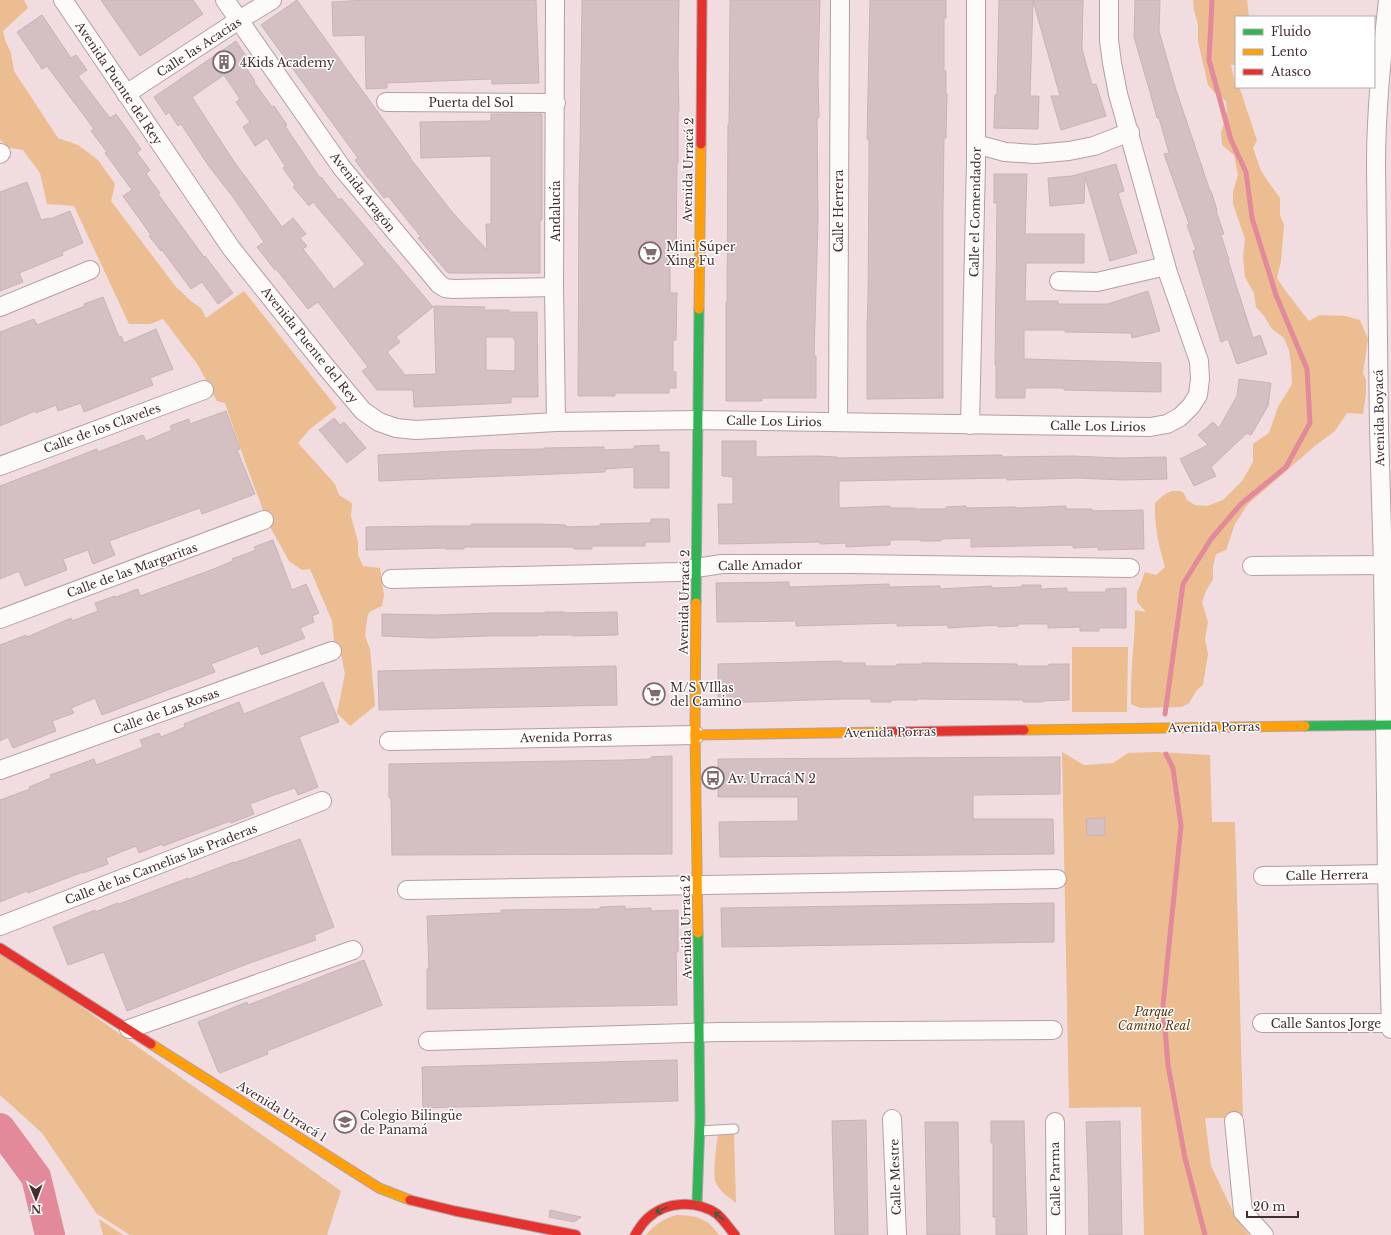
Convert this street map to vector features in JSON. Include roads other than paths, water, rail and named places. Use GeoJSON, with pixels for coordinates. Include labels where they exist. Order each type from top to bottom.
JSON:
{"type":"FeatureCollection","features":[{"type":"Feature","properties":{"kind":"street","name":"Avenida Puente del Rey"},"geometry":{"type":"LineString","coordinates":[[63,0],[231,248],[363,411],[379,422],[396,428],[416,430],[556,422],[698,420]]}},
{"type":"Feature","properties":{"kind":"street","name":"Avenida Aragón"},"geometry":{"type":"LineString","coordinates":[[225,0],[342,168],[439,284],[445,288],[453,289],[554,287]]}},
{"type":"Feature","properties":{"kind":"street","name":"Calle las Acacias"},"geometry":{"type":"LineString","coordinates":[[126,94],[272,0]]}},
{"type":"Feature","properties":{"kind":"street","name":"Andalucía"},"geometry":{"type":"LineString","coordinates":[[555,0],[556,103],[554,287],[556,422]]}},
{"type":"Feature","properties":{"kind":"street","name":"Avenida Urracá 2"},"geometry":{"type":"LineString","coordinates":[[697,1205],[700,1131],[700,1032],[695,735],[702,0]]}},
{"type":"Feature","properties":{"kind":"street","name":"Calle Herrera"},"geometry":{"type":"LineString","coordinates":[[838,422],[840,0]]}},
{"type":"Feature","properties":{"kind":"street","name":"Calle el Comendador"},"geometry":{"type":"LineString","coordinates":[[970,425],[976,144],[976,0]]}},
{"type":"Feature","properties":{"kind":"street","name":"Calle Los Lirios"},"geometry":{"type":"LineString","coordinates":[[698,420],[1150,427],[1168,424],[1180,417],[1191,406],[1198,395],[1200,379],[1199,361],[1166,266],[1130,132],[1118,94],[1109,40],[1109,0]]}},
{"type":"Feature","properties":{"kind":"street","name":"Avenida Boyacá"},"geometry":{"type":"LineString","coordinates":[[1388,0],[1377,84],[1376,127],[1383,165],[1391,1029]]}},
{"type":"Feature","properties":{"kind":"street","name":"Puerta del Sol"},"geometry":{"type":"LineString","coordinates":[[386,102],[556,103]]}},
{"type":"Feature","properties":{"kind":"street"},"geometry":{"type":"LineString","coordinates":[[976,144],[1005,152],[1035,154],[1094,146],[1130,132]]}},
{"type":"Feature","properties":{"kind":"street"},"geometry":{"type":"LineString","coordinates":[[1059,281],[1097,282],[1166,266]]}},
{"type":"Feature","properties":{"kind":"street"},"geometry":{"type":"LineString","coordinates":[[0,307],[90,270]]}},
{"type":"Feature","properties":{"kind":"street","name":"Calle de los Claveles"},"geometry":{"type":"LineString","coordinates":[[0,466],[204,390]]}},
{"type":"Feature","properties":{"kind":"street","name":"Calle de las Margaritas"},"geometry":{"type":"LineString","coordinates":[[0,618],[264,520]]}},
{"type":"Feature","properties":{"kind":"street","name":"Calle Amador"},"geometry":{"type":"LineString","coordinates":[[391,579],[678,572],[722,564],[851,564],[1130,568]]}},
{"type":"Feature","properties":{"kind":"street"},"geometry":{"type":"LineString","coordinates":[[1252,566],[1387,565]]}},
{"type":"Feature","properties":{"kind":"street","name":"Calle de Las Rosas"},"geometry":{"type":"LineString","coordinates":[[0,770],[332,651]]}},
{"type":"Feature","properties":{"kind":"street","name":"Avenida Porras"},"geometry":{"type":"LineString","coordinates":[[389,741],[1388,725]]}},
{"type":"Feature","properties":{"kind":"street","name":"Calle de las Camelias las Praderas"},"geometry":{"type":"LineString","coordinates":[[0,926],[322,801]]}},
{"type":"Feature","properties":{"kind":"street","name":"Calle Herrera"},"geometry":{"type":"LineString","coordinates":[[1263,876],[1389,874]]}},
{"type":"Feature","properties":{"kind":"street"},"geometry":{"type":"LineString","coordinates":[[407,890],[1057,879]]}},
{"type":"Feature","properties":{"kind":"street","name":"Avenida Urracá 1"},"geometry":{"type":"LineString","coordinates":[[0,948],[379,1188],[407,1199],[455,1211],[576,1235]]}},
{"type":"Feature","properties":{"kind":"street"},"geometry":{"type":"LineString","coordinates":[[129,1029],[353,950]]}},
{"type":"Feature","properties":{"kind":"street","name":"Calle Santos Jorge"},"geometry":{"type":"LineString","coordinates":[[1262,1024],[1391,1023]]}},
{"type":"Feature","properties":{"kind":"street"},"geometry":{"type":"LineString","coordinates":[[428,1040],[700,1032],[1053,1030]]}},
{"type":"Feature","properties":{"kind":"street","name":"Calle Mestre"},"geometry":{"type":"LineString","coordinates":[[892,1119],[897,1235]]}},
{"type":"Feature","properties":{"kind":"street"},"geometry":{"type":"LineString","coordinates":[[1234,1121],[1243,1212],[1264,1235]]}},
{"type":"Feature","properties":{"kind":"street","name":"Calle Parma"},"geometry":{"type":"LineString","coordinates":[[1055,1122],[1056,1235]]}},
{"type":"Feature","properties":{"kind":"street"},"geometry":{"type":"LineString","coordinates":[[635,1235],[636,1230],[648,1217],[662,1208],[679,1204],[697,1205],[712,1211],[725,1221],[734,1235]]}},
{"type":"Feature","properties":{"kind":"lane"},"geometry":{"type":"LineString","coordinates":[[700,1131],[734,1129]]}},
{"type":"Feature","properties":{"kind":"waterway"},"geometry":{"type":"LineString","coordinates":[[1165,714],[1183,584],[1211,539],[1241,504],[1286,467],[1310,423],[1307,369],[1276,295],[1252,218],[1246,172],[1231,140],[1209,60],[1212,0]]}},
{"type":"Feature","properties":{"kind":"waterway"},"geometry":{"type":"LineString","coordinates":[[1166,754],[1173,768],[1181,826],[1163,1005],[1168,1065],[1185,1158],[1205,1235]]}},
{"type":"Feature","properties":{"kind":"waterway"},"geometry":{"type":"LineString","coordinates":[[0,1128],[36,1177],[50,1235]]}},
{"type":"Feature","properties":{"kind":"place","name":"4Kids Academy"},"geometry":{"type":"Point","coordinates":[224,62]}},
{"type":"Feature","properties":{"kind":"place","name":"Mini Súper Xing Fu"},"geometry":{"type":"Point","coordinates":[650,253]}},
{"type":"Feature","properties":{"kind":"place","name":"M/S VIllas del Camino"},"geometry":{"type":"Point","coordinates":[654,694]}},
{"type":"Feature","properties":{"kind":"place","name":"Av. Urracá N 2"},"geometry":{"type":"Point","coordinates":[713,778]}},
{"type":"Feature","properties":{"kind":"place","name":"Colegio Bilingüe de Panamá"},"geometry":{"type":"Point","coordinates":[345,1122]}},
{"type":"Feature","properties":{"kind":"park label","name":"Parque Camino Real"},"geometry":{"type":"Point","coordinates":[1154,1018]}}]}
